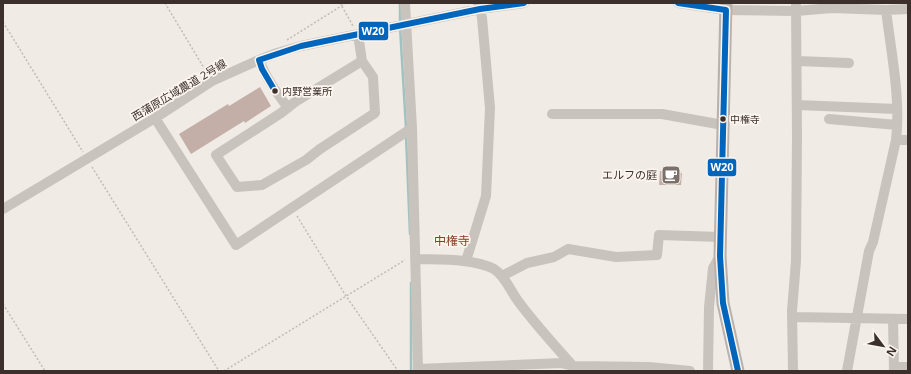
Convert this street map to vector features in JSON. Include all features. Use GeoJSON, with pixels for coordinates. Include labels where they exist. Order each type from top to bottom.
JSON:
{"type":"FeatureCollection","features":[{"type":"Feature","properties":{"kind":"main road"},"geometry":{"type":"LineString","coordinates":[[726,7],[720,256],[723,303],[738,371]]}},
{"type":"Feature","properties":{"kind":"street"},"geometry":{"type":"LineString","coordinates":[[405,3],[412,128],[418,370],[561,363],[572,368],[649,367],[690,371]]}},
{"type":"Feature","properties":{"kind":"street","name":"西蒲原広域農道 2号線"},"geometry":{"type":"LineString","coordinates":[[3,210],[155,118],[212,81],[259,60],[301,46],[406,25],[479,6],[524,3]]}},
{"type":"Feature","properties":{"kind":"street"},"geometry":{"type":"LineString","coordinates":[[678,3],[726,7],[908,10]]}},
{"type":"Feature","properties":{"kind":"street"},"geometry":{"type":"LineString","coordinates":[[466,261],[486,196],[490,108],[479,6]]}},
{"type":"Feature","properties":{"kind":"street"},"geometry":{"type":"LineString","coordinates":[[793,371],[793,317],[796,261],[796,7]]}},
{"type":"Feature","properties":{"kind":"street"},"geometry":{"type":"LineString","coordinates":[[847,371],[869,251],[873,242],[896,140],[897,109],[886,10]]}},
{"type":"Feature","properties":{"kind":"street"},"geometry":{"type":"LineString","coordinates":[[358,34],[362,61],[373,77],[375,113],[320,149],[306,160],[262,185],[237,187],[216,155],[295,102],[362,61]]}},
{"type":"Feature","properties":{"kind":"street"},"geometry":{"type":"LineString","coordinates":[[259,60],[262,69],[275,91],[288,108]]}},
{"type":"Feature","properties":{"kind":"street"},"geometry":{"type":"LineString","coordinates":[[797,61],[849,63]]}},
{"type":"Feature","properties":{"kind":"street"},"geometry":{"type":"LineString","coordinates":[[796,104],[897,109]]}},
{"type":"Feature","properties":{"kind":"street"},"geometry":{"type":"LineString","coordinates":[[552,114],[662,114],[723,125]]}},
{"type":"Feature","properties":{"kind":"street"},"geometry":{"type":"LineString","coordinates":[[155,118],[236,245],[412,128]]}},
{"type":"Feature","properties":{"kind":"street"},"geometry":{"type":"LineString","coordinates":[[829,118],[897,125]]}},
{"type":"Feature","properties":{"kind":"street"},"geometry":{"type":"LineString","coordinates":[[896,140],[908,140]]}},
{"type":"Feature","properties":{"kind":"street"},"geometry":{"type":"LineString","coordinates":[[502,276],[527,263],[554,257],[568,250],[616,257],[657,255],[659,235],[720,237]]}},
{"type":"Feature","properties":{"kind":"street"},"geometry":{"type":"LineString","coordinates":[[708,371],[709,306],[713,268],[720,256]]}},
{"type":"Feature","properties":{"kind":"street"},"geometry":{"type":"LineString","coordinates":[[415,260],[466,261],[493,269],[502,276],[517,300],[572,368]]}},
{"type":"Feature","properties":{"kind":"street"},"geometry":{"type":"LineString","coordinates":[[793,317],[908,319]]}},
{"type":"Feature","properties":{"kind":"street"},"geometry":{"type":"LineString","coordinates":[[893,319],[894,369],[908,367]]}},
{"type":"Feature","properties":{"kind":"path"},"geometry":{"type":"LineString","coordinates":[[165,3],[212,81]]}},
{"type":"Feature","properties":{"kind":"path"},"geometry":{"type":"LineString","coordinates":[[340,3],[358,34]]}},
{"type":"Feature","properties":{"kind":"path"},"geometry":{"type":"LineString","coordinates":[[278,53],[284,42],[346,3]]}},
{"type":"Feature","properties":{"kind":"path"},"geometry":{"type":"LineString","coordinates":[[3,22],[218,371]]}},
{"type":"Feature","properties":{"kind":"path"},"geometry":{"type":"LineString","coordinates":[[292,208],[346,296],[398,371]]}},
{"type":"Feature","properties":{"kind":"path"},"geometry":{"type":"LineString","coordinates":[[224,371],[398,263],[407,259],[415,260]]}},
{"type":"Feature","properties":{"kind":"path"},"geometry":{"type":"LineString","coordinates":[[3,304],[45,371]]}},
{"type":"Feature","properties":{"kind":"building"},"geometry":{"type":"Polygon","coordinates":[[[260,87],[271,106],[245,123],[244,121],[191,154],[179,134],[228,104],[229,106],[260,87]]]}},
{"type":"Feature","properties":{"kind":"building","name":"エルフの庭"},"geometry":{"type":"Polygon","coordinates":[[[660,171],[681,171],[681,185],[659,185],[660,171]]]}},
{"type":"Feature","properties":{"kind":"waterway"},"geometry":{"type":"LineString","coordinates":[[400,3],[400,22]]}},
{"type":"Feature","properties":{"kind":"waterway"},"geometry":{"type":"LineString","coordinates":[[400,27],[406,128]]}},
{"type":"Feature","properties":{"kind":"waterway"},"geometry":{"type":"LineString","coordinates":[[406,135],[410,234]]}},
{"type":"Feature","properties":{"kind":"waterway"},"geometry":{"type":"LineString","coordinates":[[411,283],[411,371]]}},
{"type":"Feature","properties":{"kind":"transit line","name":"W20"},"geometry":{"type":"LineString","coordinates":[[275,91],[262,69],[259,60],[301,46],[480,9],[524,3]]}},
{"type":"Feature","properties":{"kind":"transit line","name":"W20"},"geometry":{"type":"LineString","coordinates":[[678,3],[726,10],[720,256],[723,303],[738,371]]}},
{"type":"Feature","properties":{"kind":"place","name":"内野営業所"},"geometry":{"type":"Point","coordinates":[275,91]}},
{"type":"Feature","properties":{"kind":"place","name":"中権寺"},"geometry":{"type":"Point","coordinates":[723,119]}},
{"type":"Feature","properties":{"kind":"place","name":"エルフの庭"},"geometry":{"type":"Point","coordinates":[671,175]}},
{"type":"Feature","properties":{"kind":"district","name":"中権寺"},"geometry":{"type":"Point","coordinates":[452,241]}}]}
